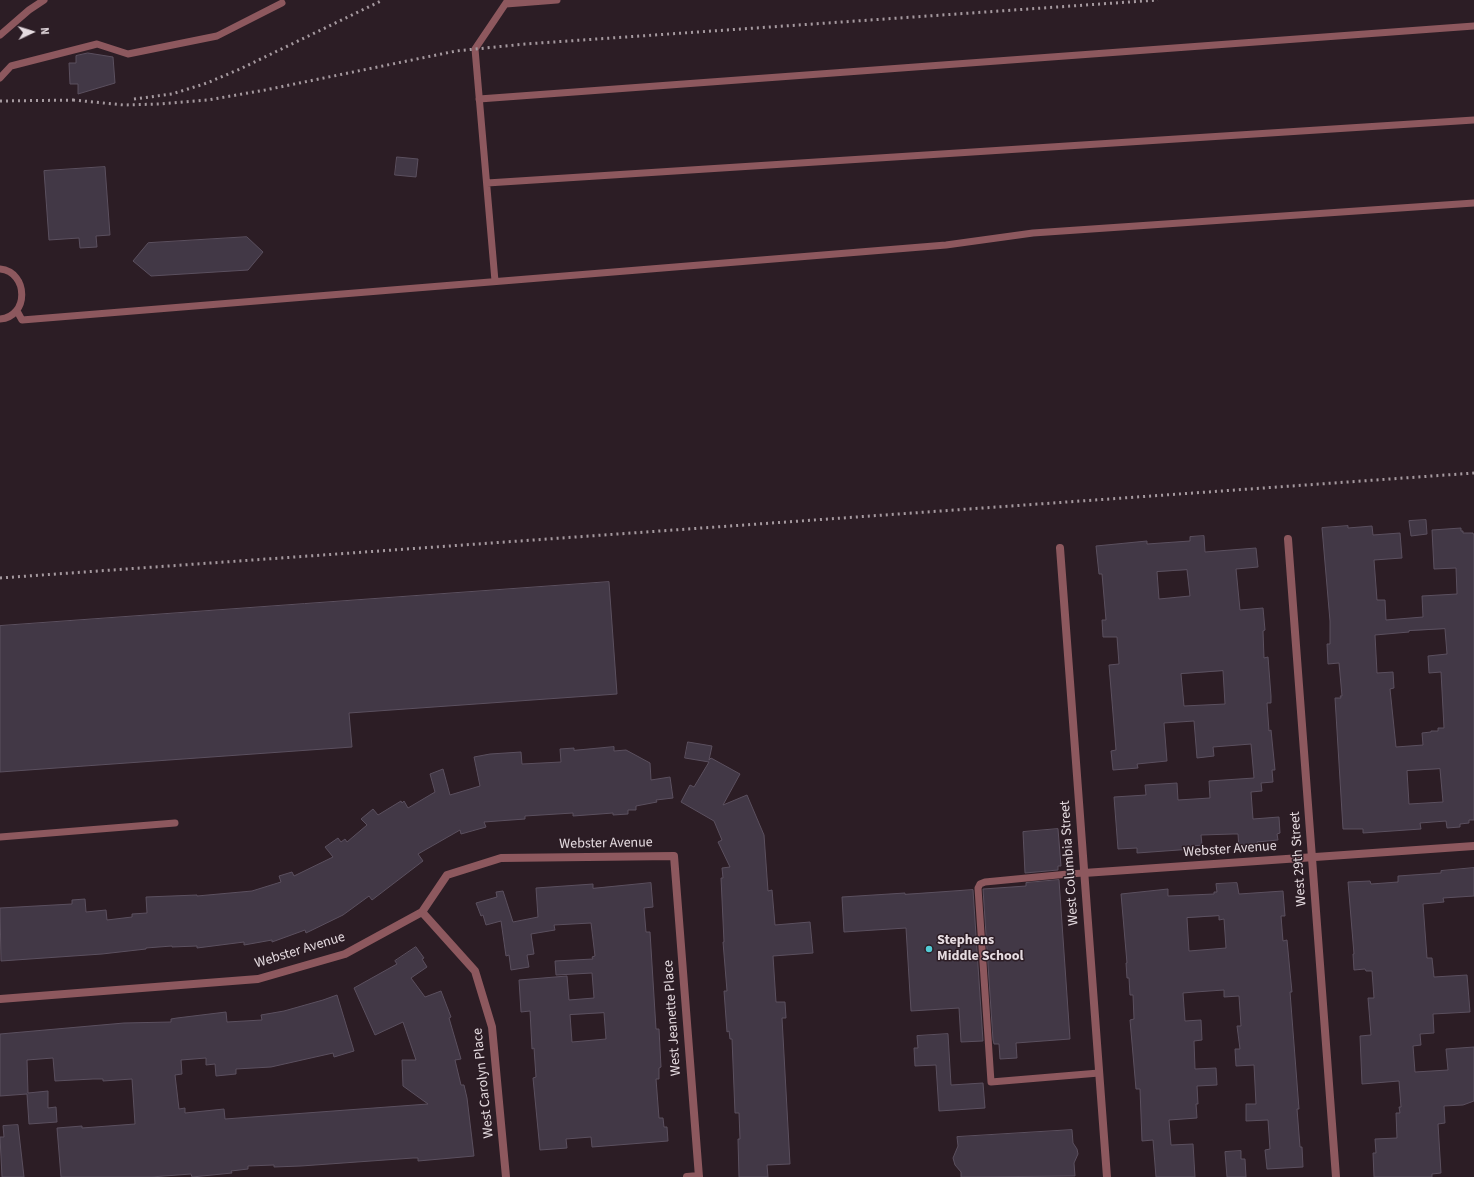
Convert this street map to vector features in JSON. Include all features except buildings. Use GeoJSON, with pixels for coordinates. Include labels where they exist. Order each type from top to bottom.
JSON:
{"type":"FeatureCollection","features":[{"type":"Feature","properties":{"kind":"street","name":"West 29th Street"},"geometry":{"type":"LineString","coordinates":[[1288,539],[1336,1177]]}},
{"type":"Feature","properties":{"kind":"street","name":"West Columbia Street"},"geometry":{"type":"LineString","coordinates":[[1060,548],[1107,1177]]}},
{"type":"Feature","properties":{"kind":"street","name":"Webster Avenue"},"geometry":{"type":"LineString","coordinates":[[1084,873],[1474,846]]}},
{"type":"Feature","properties":{"kind":"street","name":"Webster Avenue"},"geometry":{"type":"LineString","coordinates":[[0,999],[258,979],[345,954],[422,912],[447,876],[501,858],[674,856]]}},
{"type":"Feature","properties":{"kind":"street","name":"West Jeanette Place"},"geometry":{"type":"LineString","coordinates":[[674,856],[699,1177]]}},
{"type":"Feature","properties":{"kind":"street","name":"West Carolyn Place"},"geometry":{"type":"LineString","coordinates":[[422,912],[475,972],[492,1027],[506,1177]]}},
{"type":"Feature","properties":{"kind":"street"},"geometry":{"type":"LineString","coordinates":[[687,1177],[699,1177]]}},
{"type":"Feature","properties":{"kind":"lane"},"geometry":{"type":"LineString","coordinates":[[0,35],[29,10],[44,0]]}},
{"type":"Feature","properties":{"kind":"lane"},"geometry":{"type":"LineString","coordinates":[[495,281],[475,49],[507,2],[557,0]]}},
{"type":"Feature","properties":{"kind":"lane"},"geometry":{"type":"LineString","coordinates":[[0,78],[11,66],[97,44],[128,54],[217,36],[282,3]]}},
{"type":"Feature","properties":{"kind":"lane"},"geometry":{"type":"LineString","coordinates":[[479,99],[1474,26]]}},
{"type":"Feature","properties":{"kind":"lane"},"geometry":{"type":"LineString","coordinates":[[487,183],[1474,120]]}},
{"type":"Feature","properties":{"kind":"lane"},"geometry":{"type":"LineString","coordinates":[[17,311],[22,320],[946,245],[1032,233],[1474,203]]}},
{"type":"Feature","properties":{"kind":"lane"},"geometry":{"type":"LineString","coordinates":[[0,270],[12,273],[18,279],[22,287],[23,295],[21,304],[17,311],[11,316],[0,319]]}},
{"type":"Feature","properties":{"kind":"lane"},"geometry":{"type":"LineString","coordinates":[[0,837],[175,824]]}},
{"type":"Feature","properties":{"kind":"lane"},"geometry":{"type":"LineString","coordinates":[[1084,873],[985,882],[980,884],[978,888],[990,1074],[991,1082],[1099,1073]]}},
{"type":"Feature","properties":{"kind":"railway"},"geometry":{"type":"LineString","coordinates":[[134,99],[172,94],[207,83],[240,69],[383,0]]}},
{"type":"Feature","properties":{"kind":"railway"},"geometry":{"type":"LineString","coordinates":[[73,100],[124,105],[208,100],[265,90],[456,51],[525,44],[1158,0]]}},
{"type":"Feature","properties":{"kind":"railway"},"geometry":{"type":"LineString","coordinates":[[0,101],[78,100]]}},
{"type":"Feature","properties":{"kind":"railway"},"geometry":{"type":"LineString","coordinates":[[0,578],[1474,473]]}},
{"type":"Feature","properties":{"kind":"place","name":"Stephens Middle School"},"geometry":{"type":"Point","coordinates":[929,949]}}]}
